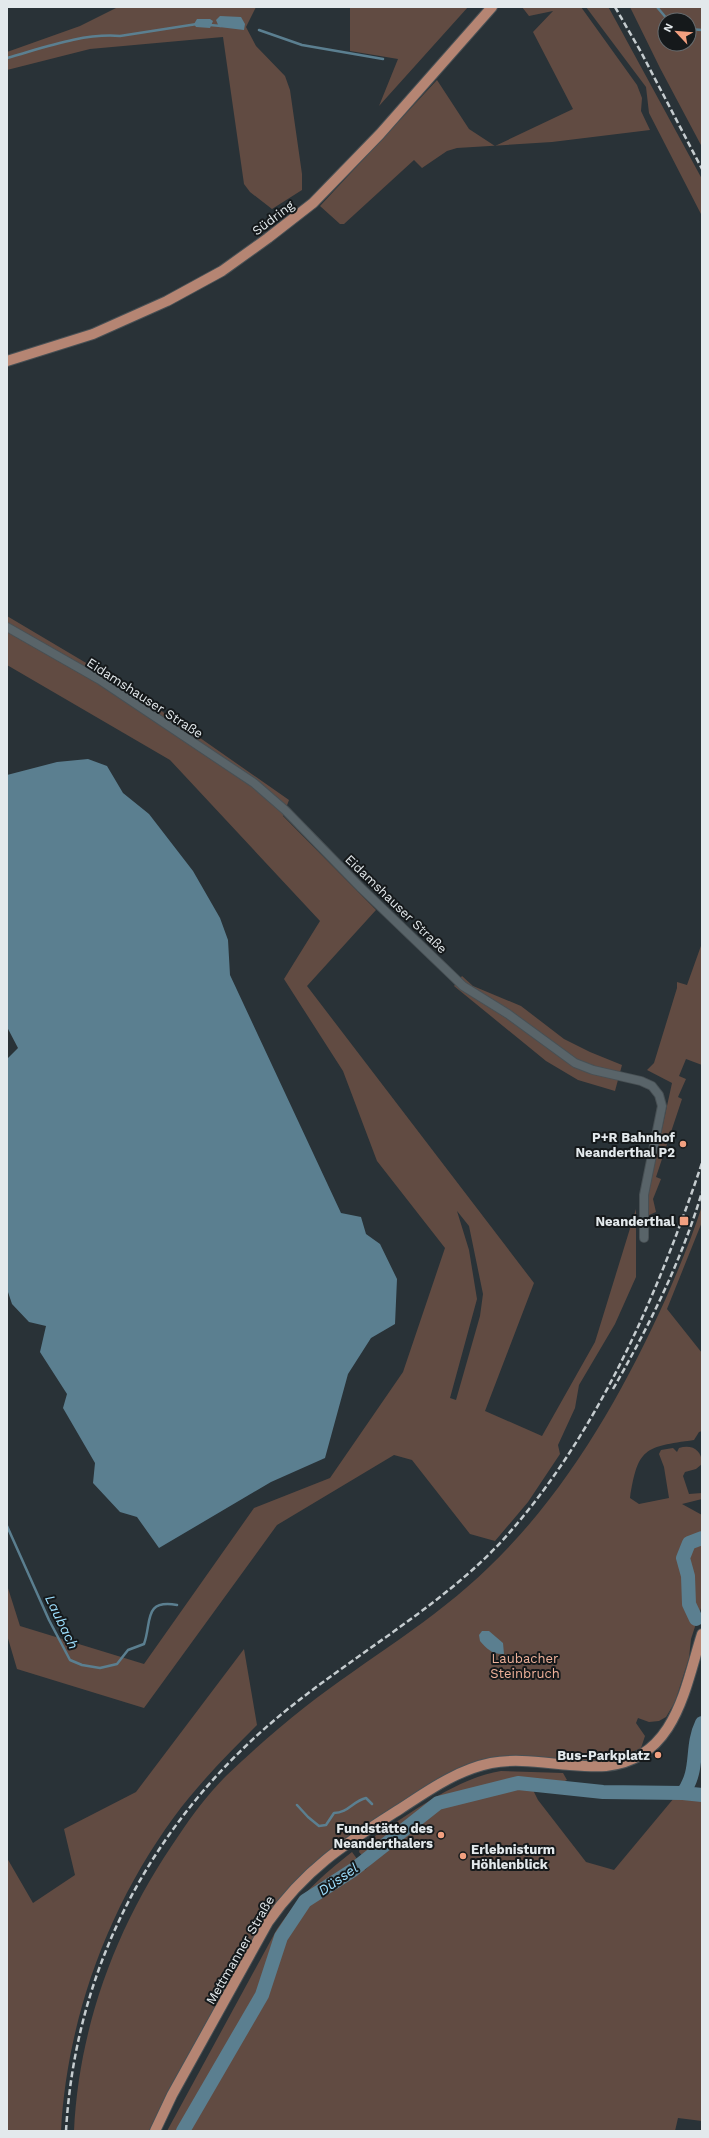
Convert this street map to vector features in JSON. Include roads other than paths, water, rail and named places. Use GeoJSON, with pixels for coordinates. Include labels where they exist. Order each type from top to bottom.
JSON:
{"type":"FeatureCollection","features":[{"type":"Feature","properties":{"kind":"main road","name":"Südring"},"geometry":{"type":"LineString","coordinates":[[7,361],[93,334],[167,301],[222,271],[268,238],[313,203],[380,134],[492,7]]}},
{"type":"Feature","properties":{"kind":"main road","name":"Mettmanner Straße"},"geometry":{"type":"LineString","coordinates":[[155,2131],[172,2095],[268,1922],[284,1899],[316,1867],[348,1843],[436,1785],[476,1766],[494,1762],[510,1762],[606,1766],[624,1762],[644,1753],[662,1737],[675,1717],[701,1638]]}},
{"type":"Feature","properties":{"kind":"street","name":"Eidamshauser Straße"},"geometry":{"type":"LineString","coordinates":[[7,628],[100,680],[254,783],[285,810],[360,887],[463,986],[508,1014],[575,1063],[594,1070],[641,1081],[656,1090],[662,1100],[662,1106],[644,1195],[644,1238]]}},
{"type":"Feature","properties":{"kind":"water"},"geometry":{"type":"Polygon","coordinates":[[[220,16],[241,17],[245,24],[244,30],[219,27],[216,20],[220,16]]]}},
{"type":"Feature","properties":{"kind":"water"},"geometry":{"type":"Polygon","coordinates":[[[197,19],[210,19],[213,21],[210,28],[196,27],[194,24],[197,19]]]}},
{"type":"Feature","properties":{"kind":"water"},"geometry":{"type":"Polygon","coordinates":[[[88,759],[107,766],[123,793],[149,814],[193,871],[220,918],[228,940],[230,975],[341,1213],[361,1217],[366,1234],[380,1244],[397,1279],[395,1324],[371,1338],[348,1374],[325,1458],[271,1482],[159,1548],[137,1517],[120,1512],[93,1483],[95,1463],[63,1408],[67,1394],[40,1352],[46,1326],[29,1322],[12,1304],[7,1289],[7,1059],[18,1048],[7,1027],[7,775],[57,762],[88,759]]]}},
{"type":"Feature","properties":{"kind":"water"},"geometry":{"type":"Polygon","coordinates":[[[482,1631],[489,1631],[503,1643],[504,1654],[497,1654],[493,1652],[480,1641],[479,1635],[482,1631]]]}},
{"type":"Feature","properties":{"kind":"waterway"},"geometry":{"type":"LineString","coordinates":[[657,7],[661,12]]}},
{"type":"Feature","properties":{"kind":"waterway"},"geometry":{"type":"LineString","coordinates":[[7,58],[77,39],[120,36],[197,24]]}},
{"type":"Feature","properties":{"kind":"waterway"},"geometry":{"type":"LineString","coordinates":[[210,25],[221,26]]}},
{"type":"Feature","properties":{"kind":"waterway"},"geometry":{"type":"LineString","coordinates":[[259,30],[302,45],[383,59]]}},
{"type":"Feature","properties":{"kind":"waterway"},"geometry":{"type":"LineString","coordinates":[[697,30],[702,30]]}},
{"type":"Feature","properties":{"kind":"waterway","name":"Laubach"},"geometry":{"type":"LineString","coordinates":[[7,1526],[49,1620],[70,1660],[82,1665],[100,1668],[117,1664],[128,1650],[144,1644],[149,1620],[154,1609],[159,1605],[177,1605]]}},
{"type":"Feature","properties":{"kind":"waterway","name":"Düssel"},"geometry":{"type":"LineString","coordinates":[[696,1619],[689,1604],[688,1576],[683,1558],[689,1543],[702,1538]]}},
{"type":"Feature","properties":{"kind":"waterway","name":"Düssel"},"geometry":{"type":"LineString","coordinates":[[183,2131],[262,1995],[281,1937],[305,1901],[353,1870],[438,1803],[518,1783],[603,1792],[683,1793],[691,1775],[696,1741],[702,1723]]}},
{"type":"Feature","properties":{"kind":"waterway","name":"Düssel"},"geometry":{"type":"LineString","coordinates":[[683,1793],[702,1795]]}},
{"type":"Feature","properties":{"kind":"waterway","name":"Laubach"},"geometry":{"type":"LineString","coordinates":[[297,1805],[319,1826],[326,1825],[334,1813],[343,1811],[361,1800],[366,1798],[372,1804]]}},
{"type":"Feature","properties":{"kind":"railway"},"geometry":{"type":"LineString","coordinates":[[615,7],[641,52],[702,169]]}},
{"type":"Feature","properties":{"kind":"railway"},"geometry":{"type":"LineString","coordinates":[[66,2131],[73,2067],[87,2005],[108,1946],[134,1890],[167,1838],[205,1788],[249,1743],[298,1701],[403,1625],[455,1585],[501,1542],[535,1501],[567,1457],[595,1411],[621,1363],[665,1264],[702,1163]]}},
{"type":"Feature","properties":{"kind":"railway"},"geometry":{"type":"LineString","coordinates":[[613,1389],[663,1293],[694,1218],[702,1192]]}},
{"type":"Feature","properties":{"kind":"place","name":"P+R Bahnhof Neanderthal P2"},"geometry":{"type":"Point","coordinates":[683,1144]}},
{"type":"Feature","properties":{"kind":"place","name":"Neanderthal"},"geometry":{"type":"Point","coordinates":[684,1221]}},
{"type":"Feature","properties":{"kind":"place","name":"Bus-Parkplatz"},"geometry":{"type":"Point","coordinates":[658,1755]}},
{"type":"Feature","properties":{"kind":"place","name":"Fundstätte des Neanderthalers"},"geometry":{"type":"Point","coordinates":[441,1835]}},
{"type":"Feature","properties":{"kind":"place","name":"Erlebnisturm Höhlenblick"},"geometry":{"type":"Point","coordinates":[463,1856]}},
{"type":"Feature","properties":{"kind":"park label","name":"Laubacher Steinbruch"},"geometry":{"type":"Point","coordinates":[525,1666]}}]}
